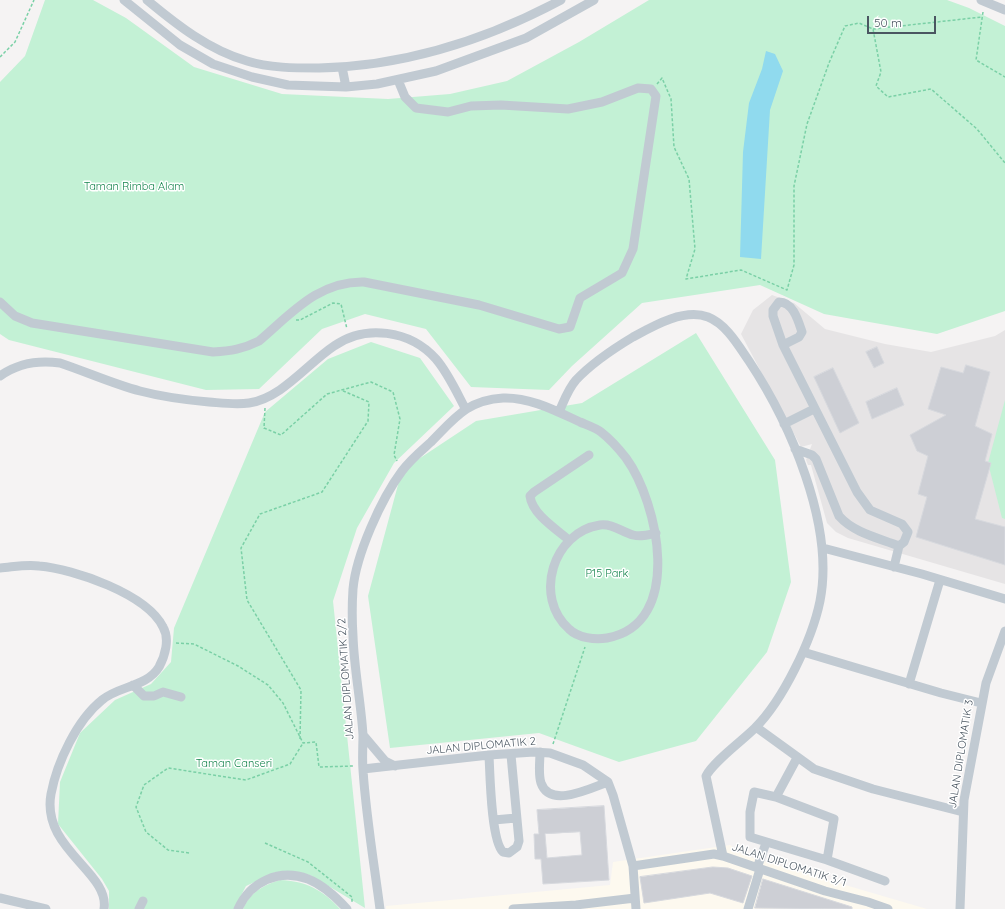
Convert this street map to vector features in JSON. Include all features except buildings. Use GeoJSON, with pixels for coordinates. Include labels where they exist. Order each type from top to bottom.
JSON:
{"type":"FeatureCollection","features":[{"type":"Feature","properties":{"kind":"street"},"geometry":{"type":"LineString","coordinates":[[124,0],[180,45],[213,64],[252,77],[288,85],[346,87],[398,80],[436,72],[526,38],[594,0]]}},
{"type":"Feature","properties":{"kind":"street"},"geometry":{"type":"LineString","coordinates":[[147,0],[172,21],[207,44],[247,61],[293,68],[342,67],[383,63],[472,40],[523,21],[561,0]]}},
{"type":"Feature","properties":{"kind":"street"},"geometry":{"type":"LineString","coordinates":[[983,1],[1005,10]]}},
{"type":"Feature","properties":{"kind":"street"},"geometry":{"type":"LineString","coordinates":[[342,67],[346,87]]}},
{"type":"Feature","properties":{"kind":"street"},"geometry":{"type":"LineString","coordinates":[[0,302],[15,316],[32,323],[213,352],[238,350],[249,346],[258,341],[321,290],[339,284],[358,281],[479,304],[559,329],[570,327],[580,298],[622,273],[632,249],[656,96],[652,90],[638,88],[602,102],[568,109],[501,105],[471,106],[448,112],[416,108],[405,98],[398,80]]}},
{"type":"Feature","properties":{"kind":"street"},"geometry":{"type":"LineString","coordinates":[[559,412],[575,381],[607,354],[637,336],[672,319],[685,315],[698,314],[708,317],[720,324],[736,342],[766,387],[795,449],[811,494],[823,548],[823,579],[820,600],[816,617],[803,652],[784,686],[756,726],[706,776],[723,856]]}},
{"type":"Feature","properties":{"kind":"street"},"geometry":{"type":"LineString","coordinates":[[0,376],[22,365],[48,361],[60,363],[140,391],[176,398],[229,403],[249,403],[265,398],[278,391],[334,346],[349,338],[362,334],[383,332],[411,340],[435,358],[450,379],[465,408]]}},
{"type":"Feature","properties":{"kind":"street"},"geometry":{"type":"LineString","coordinates":[[782,345],[857,492],[870,510],[897,522],[908,532],[904,542],[899,546],[894,567]]}},
{"type":"Feature","properties":{"kind":"street","name":"JALAN DIPLOMATIK 2/2"},"geometry":{"type":"LineString","coordinates":[[380,909],[363,767],[363,735],[352,635],[353,587],[360,559],[379,508],[402,470],[465,408],[501,398],[533,402],[601,431],[625,457],[643,487],[656,533],[659,567],[652,597],[646,611],[639,621],[622,633],[609,637],[589,638],[572,633],[563,624],[552,602],[550,590],[552,572],[561,551],[569,540],[587,529],[606,524],[635,536],[656,533]]}},
{"type":"Feature","properties":{"kind":"street"},"geometry":{"type":"LineString","coordinates":[[784,424],[814,409]]}},
{"type":"Feature","properties":{"kind":"street"},"geometry":{"type":"LineString","coordinates":[[795,449],[812,454],[816,459],[839,516],[846,524],[854,529],[899,546]]}},
{"type":"Feature","properties":{"kind":"street"},"geometry":{"type":"LineString","coordinates":[[569,540],[540,515],[531,503],[530,496],[589,455]]}},
{"type":"Feature","properties":{"kind":"street"},"geometry":{"type":"LineString","coordinates":[[823,548],[940,580],[1005,600]]}},
{"type":"Feature","properties":{"kind":"street"},"geometry":{"type":"LineString","coordinates":[[0,568],[38,566],[55,568],[78,574],[108,586],[147,607],[164,627],[166,643],[163,659],[158,669],[144,680],[133,686],[102,699],[73,734],[61,760],[51,794],[49,814],[58,836],[103,891],[104,909]]}},
{"type":"Feature","properties":{"kind":"street"},"geometry":{"type":"LineString","coordinates":[[909,684],[940,580]]}},
{"type":"Feature","properties":{"kind":"street","name":"JALAN DIPLOMATIK 3"},"geometry":{"type":"LineString","coordinates":[[960,909],[964,800],[981,703],[986,683],[1005,631]]}},
{"type":"Feature","properties":{"kind":"street"},"geometry":{"type":"LineString","coordinates":[[803,652],[909,684],[981,703]]}},
{"type":"Feature","properties":{"kind":"street"},"geometry":{"type":"LineString","coordinates":[[133,686],[144,696],[154,696],[164,692],[181,697]]}},
{"type":"Feature","properties":{"kind":"street"},"geometry":{"type":"LineString","coordinates":[[756,726],[797,758],[814,769],[873,789],[963,812]]}},
{"type":"Feature","properties":{"kind":"street"},"geometry":{"type":"LineString","coordinates":[[363,735],[386,761],[395,766]]}},
{"type":"Feature","properties":{"kind":"street"},"geometry":{"type":"LineString","coordinates":[[545,753],[541,782],[547,792],[553,795],[569,795],[608,782],[633,866],[634,898],[636,909]]}},
{"type":"Feature","properties":{"kind":"street","name":"JALAN DIPLOMATIK 2"},"geometry":{"type":"LineString","coordinates":[[363,767],[395,766],[489,755],[545,753],[583,765],[608,782]]}},
{"type":"Feature","properties":{"kind":"street"},"geometry":{"type":"LineString","coordinates":[[489,755],[494,820],[499,848],[503,852],[509,853],[517,847],[519,841],[511,755]]}},
{"type":"Feature","properties":{"kind":"street"},"geometry":{"type":"LineString","coordinates":[[776,797],[797,758]]}},
{"type":"Feature","properties":{"kind":"street"},"geometry":{"type":"LineString","coordinates":[[827,860],[834,818],[756,791],[752,794],[750,834],[753,838],[827,860],[885,880]]}},
{"type":"Feature","properties":{"kind":"street"},"geometry":{"type":"LineString","coordinates":[[494,820],[516,818]]}},
{"type":"Feature","properties":{"kind":"street"},"geometry":{"type":"LineString","coordinates":[[748,909],[766,843]]}},
{"type":"Feature","properties":{"kind":"street","name":"JALAN DIPLOMATIK 3/1"},"geometry":{"type":"LineString","coordinates":[[633,866],[714,854],[888,909]]}},
{"type":"Feature","properties":{"kind":"street"},"geometry":{"type":"LineString","coordinates":[[238,909],[248,891],[268,878],[294,876],[308,879],[320,885],[350,906]]}},
{"type":"Feature","properties":{"kind":"street"},"geometry":{"type":"LineString","coordinates":[[0,898],[46,909]]}},
{"type":"Feature","properties":{"kind":"street"},"geometry":{"type":"LineString","coordinates":[[513,909],[576,907],[634,898]]}},
{"type":"Feature","properties":{"kind":"path"},"geometry":{"type":"LineString","coordinates":[[0,57],[15,42],[34,0]]}},
{"type":"Feature","properties":{"kind":"path"},"geometry":{"type":"LineString","coordinates":[[983,1],[976,60],[1005,77]]}},
{"type":"Feature","properties":{"kind":"path"},"geometry":{"type":"LineString","coordinates":[[652,90],[662,78],[671,99],[674,147],[689,179],[695,249],[686,279],[741,270],[787,290],[794,265],[794,186],[807,124],[829,63],[845,26],[859,23],[873,29],[982,17]]}},
{"type":"Feature","properties":{"kind":"path"},"geometry":{"type":"LineString","coordinates":[[873,29],[881,72],[876,86],[888,97],[931,89],[977,129],[1005,163]]}},
{"type":"Feature","properties":{"kind":"path"},"geometry":{"type":"LineString","coordinates":[[286,318],[300,320],[333,303],[341,304],[349,338]]}},
{"type":"Feature","properties":{"kind":"path"},"geometry":{"type":"LineString","coordinates":[[265,398],[264,428],[281,435],[327,394],[371,382],[393,392],[400,420],[394,455],[402,470]]}},
{"type":"Feature","properties":{"kind":"path"},"geometry":{"type":"LineString","coordinates":[[300,739],[301,690],[247,600],[241,548],[260,514],[322,492],[368,421],[370,402],[342,390]]}},
{"type":"Feature","properties":{"kind":"path"},"geometry":{"type":"LineString","coordinates":[[545,753],[589,638]]}},
{"type":"Feature","properties":{"kind":"path"},"geometry":{"type":"LineString","coordinates":[[166,643],[194,644],[260,679],[268,685],[283,704],[303,743]]}},
{"type":"Feature","properties":{"kind":"path"},"geometry":{"type":"LineString","coordinates":[[303,743],[316,742],[319,767],[363,767]]}},
{"type":"Feature","properties":{"kind":"path"},"geometry":{"type":"LineString","coordinates":[[188,853],[168,850],[146,832],[136,807],[144,785],[168,768],[246,780],[290,764],[303,743]]}},
{"type":"Feature","properties":{"kind":"path"},"geometry":{"type":"LineString","coordinates":[[266,843],[308,862],[352,897],[350,906]]}},
{"type":"Feature","properties":{"kind":"shaded area"},"geometry":{"type":"Polygon","coordinates":[[[772,295],[794,303],[825,329],[885,344],[931,352],[995,336],[1005,330],[1005,584],[848,538],[836,532],[827,523],[811,465],[808,465],[806,460],[812,444],[801,447],[741,334],[753,310],[772,295]]]}},
{"type":"Feature","properties":{"kind":"shaded area"},"geometry":{"type":"Polygon","coordinates":[[[730,845],[743,855],[927,909],[386,909],[386,906],[610,885],[613,862],[730,845]]]}},
{"type":"Feature","properties":{"kind":"green space","name":"Taman Rimba Alam"},"geometry":{"type":"Polygon","coordinates":[[[45,0],[93,0],[126,18],[194,67],[282,94],[388,99],[450,94],[507,81],[579,42],[649,0],[947,0],[969,8],[1005,26],[1005,311],[937,334],[824,314],[760,285],[642,303],[572,366],[549,390],[471,387],[426,329],[365,314],[322,329],[259,389],[206,390],[9,340],[0,334],[0,82],[25,56],[45,0]]]}},
{"type":"Feature","properties":{"kind":"green space","name":"P15 Park"},"geometry":{"type":"Polygon","coordinates":[[[696,333],[775,460],[791,582],[767,652],[696,741],[619,762],[539,733],[390,748],[368,596],[402,470],[476,421],[582,403],[696,333]]]}},
{"type":"Feature","properties":{"kind":"green space","name":"Taman Canseri"},"geometry":{"type":"Polygon","coordinates":[[[371,342],[420,358],[454,406],[394,463],[357,528],[333,601],[365,908],[310,875],[276,872],[246,886],[234,909],[109,909],[109,891],[102,879],[58,824],[60,782],[80,733],[115,700],[151,684],[171,662],[174,628],[265,412],[328,359],[371,342]]]}},
{"type":"Feature","properties":{"kind":"green space"},"geometry":{"type":"Polygon","coordinates":[[[1005,400],[1005,519],[1002,518],[988,463],[1005,400]]]}},
{"type":"Feature","properties":{"kind":"green space"},"geometry":{"type":"Polygon","coordinates":[[[280,880],[298,882],[313,888],[334,902],[340,909],[243,909],[249,898],[258,890],[268,884],[280,880]]]}},
{"type":"Feature","properties":{"kind":"water"},"geometry":{"type":"Polygon","coordinates":[[[766,51],[775,54],[783,71],[770,110],[761,259],[740,257],[743,152],[749,103],[762,69],[766,51]]]}}]}
